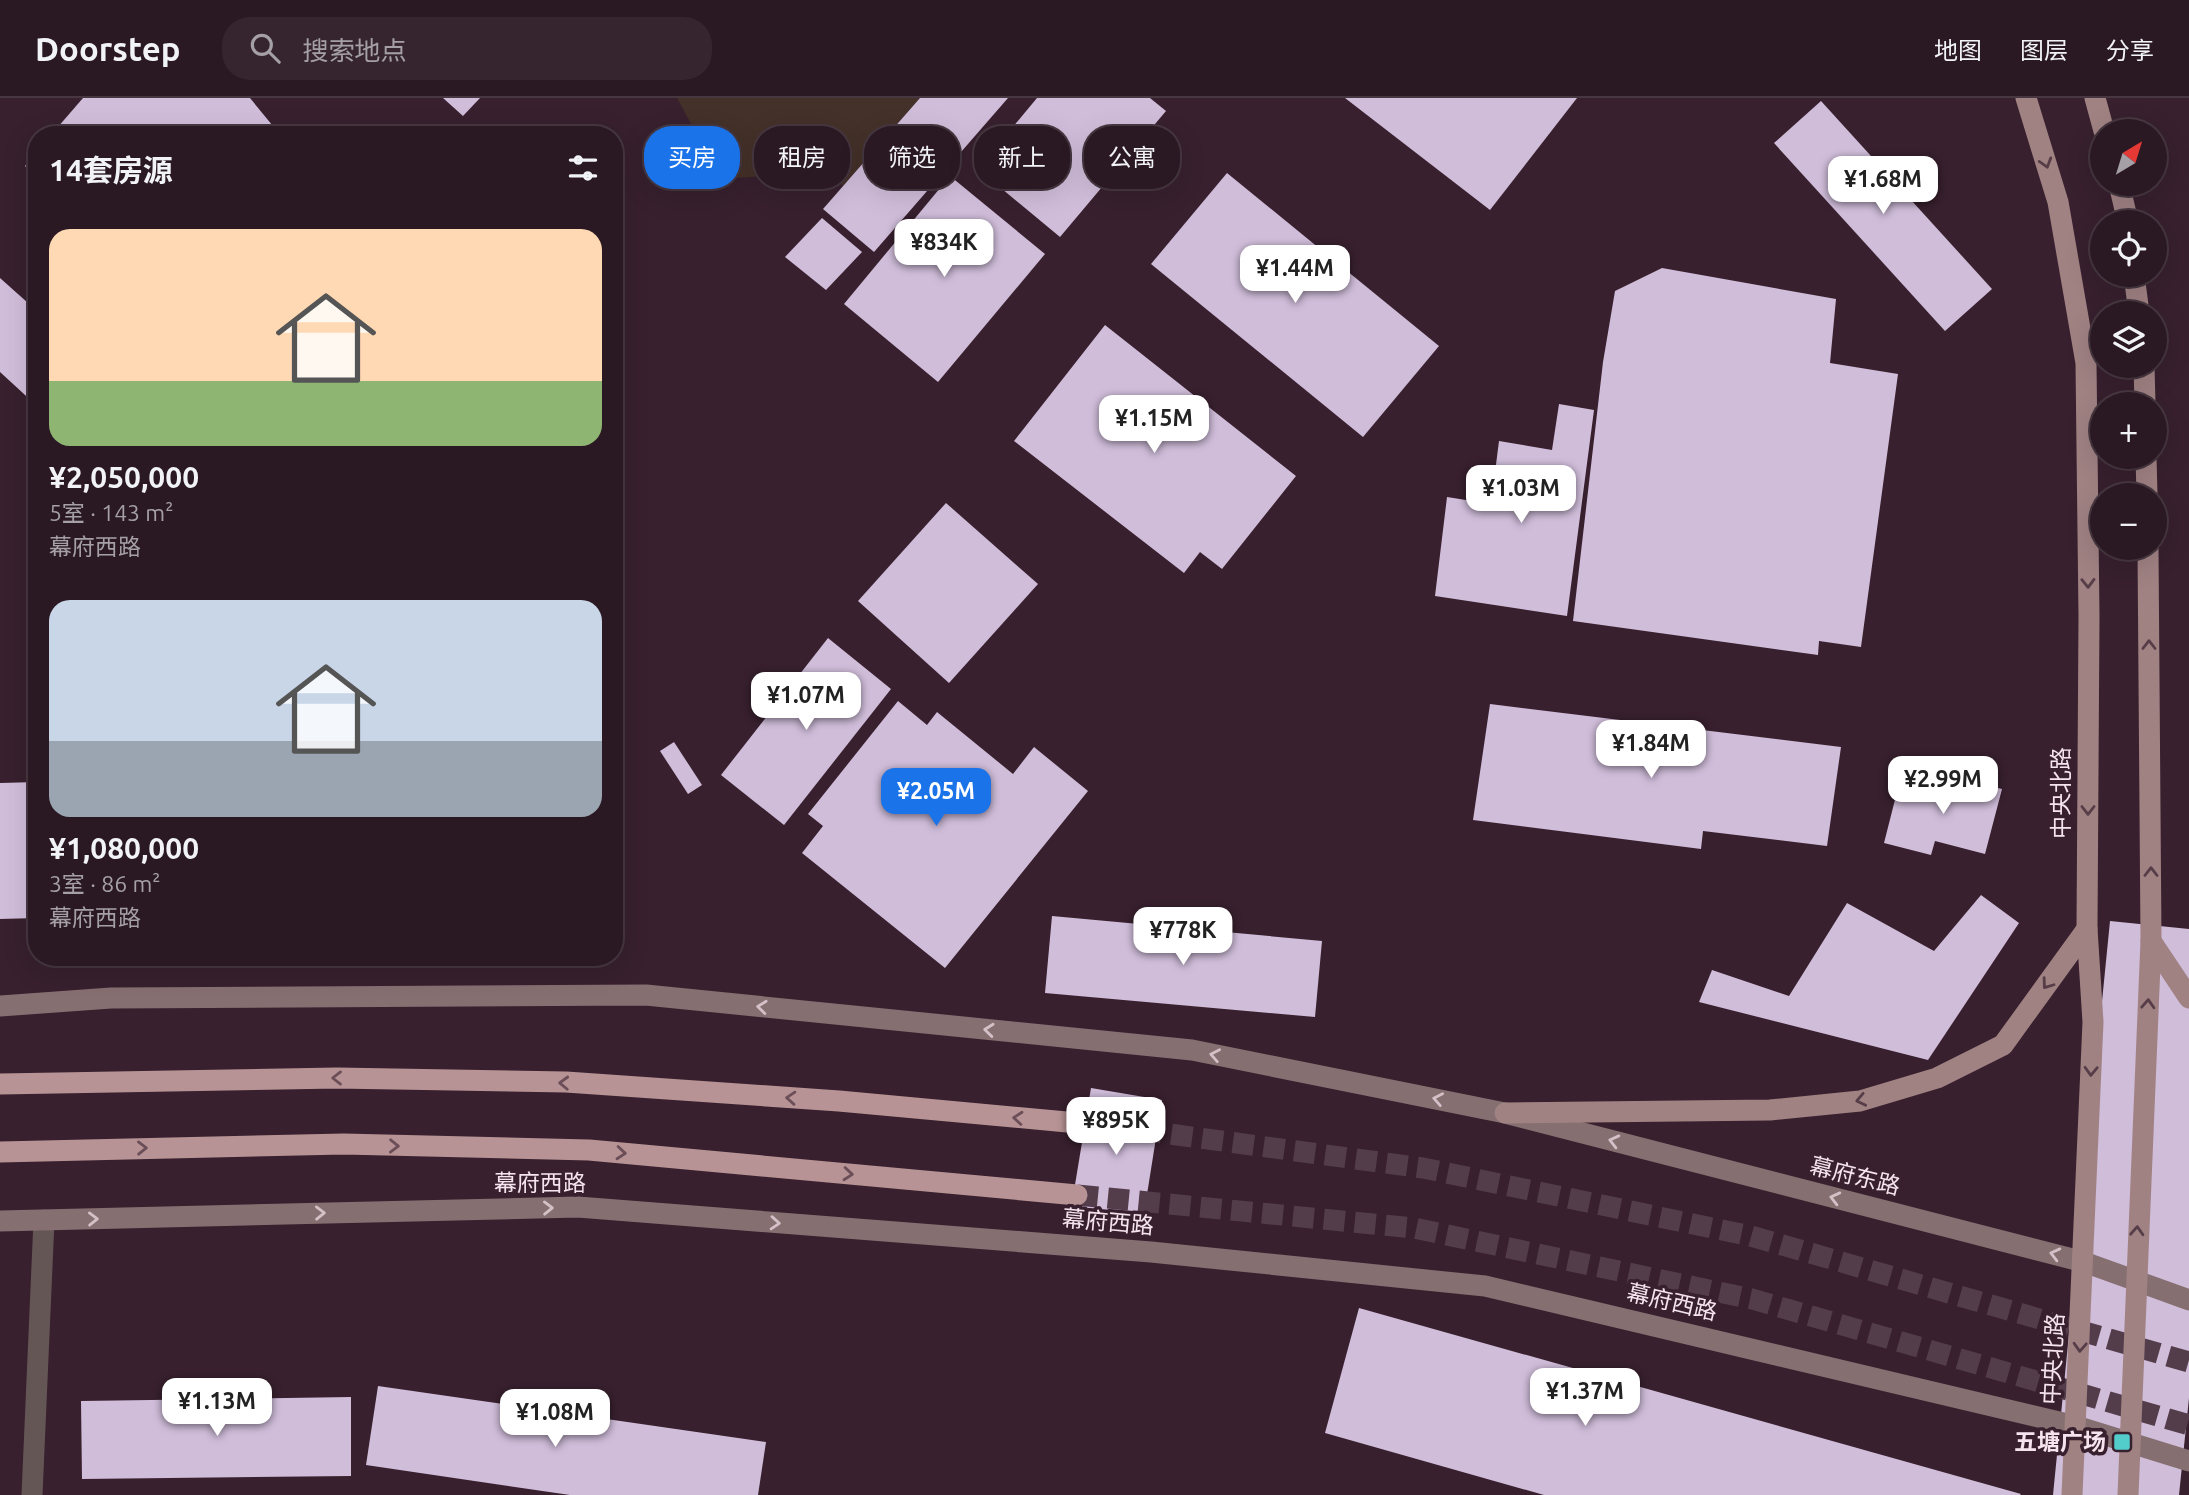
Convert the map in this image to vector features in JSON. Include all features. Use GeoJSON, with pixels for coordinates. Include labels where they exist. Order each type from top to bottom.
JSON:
{"type":"FeatureCollection","features":[{"type":"Feature","properties":{"kind":"highway"},"geometry":{"type":"LineString","coordinates":[[0,1084],[337,1078],[566,1082],[839,1101],[1110,1126]]}},
{"type":"Feature","properties":{"kind":"highway","name":"幕府西路"},"geometry":{"type":"LineString","coordinates":[[0,1152],[344,1144],[589,1150],[1077,1195]]}},
{"type":"Feature","properties":{"kind":"main road","name":"中央北路"},"geometry":{"type":"LineString","coordinates":[[2026,98],[2058,202],[2085,363],[2087,929],[2092,1022],[2084,1262],[2072,1495]]}},
{"type":"Feature","properties":{"kind":"main road"},"geometry":{"type":"LineString","coordinates":[[2095,98],[2101,119]]}},
{"type":"Feature","properties":{"kind":"main road"},"geometry":{"type":"LineString","coordinates":[[2128,1495],[2151,941],[2148,560]]}},
{"type":"Feature","properties":{"kind":"main road"},"geometry":{"type":"LineString","coordinates":[[0,1006],[111,998],[646,995],[1192,1050],[1505,1113],[1770,1111],[1860,1101],[1937,1078],[2003,1045],[2087,929]]}},
{"type":"Feature","properties":{"kind":"main road"},"geometry":{"type":"LineString","coordinates":[[2151,941],[2189,998]]}},
{"type":"Feature","properties":{"kind":"main road","name":"幕府东路"},"geometry":{"type":"LineString","coordinates":[[1505,1113],[2084,1262],[2189,1300]]}},
{"type":"Feature","properties":{"kind":"main road","name":"幕府西路"},"geometry":{"type":"LineString","coordinates":[[0,1221],[578,1208],[1152,1252],[1485,1286],[2076,1426],[2189,1461]]}},
{"type":"Feature","properties":{"kind":"street"},"geometry":{"type":"LineString","coordinates":[[32,1495],[44,1220]]}},
{"type":"Feature","properties":{"kind":"shaded area"},"geometry":{"type":"Polygon","coordinates":[[[677,98],[920,98],[896,126],[864,126],[864,162],[850,178],[850,126],[754,126],[754,177],[740,178],[740,126],[692,126],[677,98]]]}},
{"type":"Feature","properties":{"kind":"building"},"geometry":{"type":"Polygon","coordinates":[[[83,98],[250,98],[273,126],[59,126],[83,98]]]}},
{"type":"Feature","properties":{"kind":"building"},"geometry":{"type":"Polygon","coordinates":[[[443,98],[480,98],[463,116],[443,98]]]}},
{"type":"Feature","properties":{"kind":"building"},"geometry":{"type":"Polygon","coordinates":[[[920,98],[1008,98],[984,126],[974,126],[974,137],[960,153],[960,126],[896,126],[920,98]]]}},
{"type":"Feature","properties":{"kind":"building"},"geometry":{"type":"Polygon","coordinates":[[[1037,98],[1150,98],[1166,111],[1153,126],[1084,126],[1084,189],[1100,189],[1060,237],[1002,189],[1070,189],[1070,126],[1014,126],[1037,98]]]}},
{"type":"Feature","properties":{"kind":"building"},"geometry":{"type":"Polygon","coordinates":[[[1345,98],[1577,98],[1490,210],[1345,98]]]}},
{"type":"Feature","properties":{"kind":"building"},"geometry":{"type":"Polygon","coordinates":[[[1821,101],[1992,289],[1945,331],[1774,143],[1821,101]]]}},
{"type":"Feature","properties":{"kind":"building"},"geometry":{"type":"Polygon","coordinates":[[[864,162],[864,189],[929,189],[874,252],[823,209],[840,189],[850,189],[850,178],[864,162]]]}},
{"type":"Feature","properties":{"kind":"building"},"geometry":{"type":"Polygon","coordinates":[[[1227,173],[1439,346],[1363,437],[1151,264],[1227,173]]]}},
{"type":"Feature","properties":{"kind":"building"},"geometry":{"type":"Polygon","coordinates":[[[960,184],[1045,254],[938,382],[844,304],[939,189],[960,189],[960,184]]]}},
{"type":"Feature","properties":{"kind":"building"},"geometry":{"type":"Polygon","coordinates":[[[822,218],[862,252],[826,290],[785,257],[822,218]]]}},
{"type":"Feature","properties":{"kind":"building"},"geometry":{"type":"Polygon","coordinates":[[[1662,268],[1836,299],[1830,363],[1898,374],[1861,647],[1819,641],[1818,655],[1573,621],[1603,362],[1615,291],[1662,268]]]}},
{"type":"Feature","properties":{"kind":"building"},"geometry":{"type":"Polygon","coordinates":[[[0,278],[28,303],[28,398],[0,372],[0,278]]]}},
{"type":"Feature","properties":{"kind":"building"},"geometry":{"type":"Polygon","coordinates":[[[1105,325],[1296,476],[1222,569],[1200,552],[1184,573],[1014,441],[1105,325]]]}},
{"type":"Feature","properties":{"kind":"building"},"geometry":{"type":"Polygon","coordinates":[[[1559,404],[1594,410],[1567,616],[1435,596],[1447,497],[1491,504],[1499,441],[1552,450],[1559,404]]]}},
{"type":"Feature","properties":{"kind":"building"},"geometry":{"type":"Polygon","coordinates":[[[946,503],[1038,584],[949,683],[858,601],[946,503]]]}},
{"type":"Feature","properties":{"kind":"building"},"geometry":{"type":"Polygon","coordinates":[[[828,638],[891,689],[784,825],[721,775],[828,638]]]}},
{"type":"Feature","properties":{"kind":"building"},"geometry":{"type":"Polygon","coordinates":[[[898,701],[927,725],[937,712],[1013,774],[1034,747],[1088,791],[945,968],[802,853],[823,826],[808,814],[898,701]]]}},
{"type":"Feature","properties":{"kind":"building"},"geometry":{"type":"Polygon","coordinates":[[[1490,704],[1841,747],[1827,846],[1703,831],[1701,849],[1473,820],[1490,704]]]}},
{"type":"Feature","properties":{"kind":"building"},"geometry":{"type":"Polygon","coordinates":[[[674,742],[702,785],[688,794],[660,751],[674,742]]]}},
{"type":"Feature","properties":{"kind":"building"},"geometry":{"type":"Polygon","coordinates":[[[1950,776],[2002,789],[1985,854],[1935,841],[1931,855],[1884,843],[1900,780],[1946,792],[1950,776]]]}},
{"type":"Feature","properties":{"kind":"building"},"geometry":{"type":"Polygon","coordinates":[[[28,782],[28,918],[0,919],[0,783],[28,782]]]}},
{"type":"Feature","properties":{"kind":"building"},"geometry":{"type":"Polygon","coordinates":[[[1981,895],[2019,923],[1928,1060],[1699,1002],[1712,970],[1789,996],[1847,903],[1934,951],[1981,895]]]}},
{"type":"Feature","properties":{"kind":"building"},"geometry":{"type":"Polygon","coordinates":[[[1052,916],[1322,941],[1315,1017],[1045,993],[1052,916]]]}},
{"type":"Feature","properties":{"kind":"building"},"geometry":{"type":"Polygon","coordinates":[[[2110,921],[2189,929],[2189,1398],[2179,1495],[2053,1495],[2110,921]]]}},
{"type":"Feature","properties":{"kind":"building"},"geometry":{"type":"Polygon","coordinates":[[[1091,1088],[1162,1100],[1142,1226],[1070,1215],[1091,1088]]]}},
{"type":"Feature","properties":{"kind":"building"},"geometry":{"type":"Polygon","coordinates":[[[1359,1308],[2021,1494],[1544,1495],[1325,1433],[1359,1308]]]}},
{"type":"Feature","properties":{"kind":"building"},"geometry":{"type":"Polygon","coordinates":[[[378,1386],[766,1442],[758,1495],[570,1495],[366,1465],[378,1386]]]}},
{"type":"Feature","properties":{"kind":"building"},"geometry":{"type":"Polygon","coordinates":[[[351,1397],[351,1476],[82,1479],[81,1401],[351,1397]]]}},
{"type":"Feature","properties":{"kind":"tunnel"},"geometry":{"type":"LineString","coordinates":[[1110,1126],[1423,1168],[1751,1236],[2189,1362]]}},
{"type":"Feature","properties":{"kind":"tunnel"},"geometry":{"type":"LineString","coordinates":[[1077,1195],[1414,1228],[1752,1299],[2189,1425]]}},
{"type":"Feature","properties":{"kind":"place","name":"五塘广场"},"geometry":{"type":"Point","coordinates":[2122,1442]}}]}
